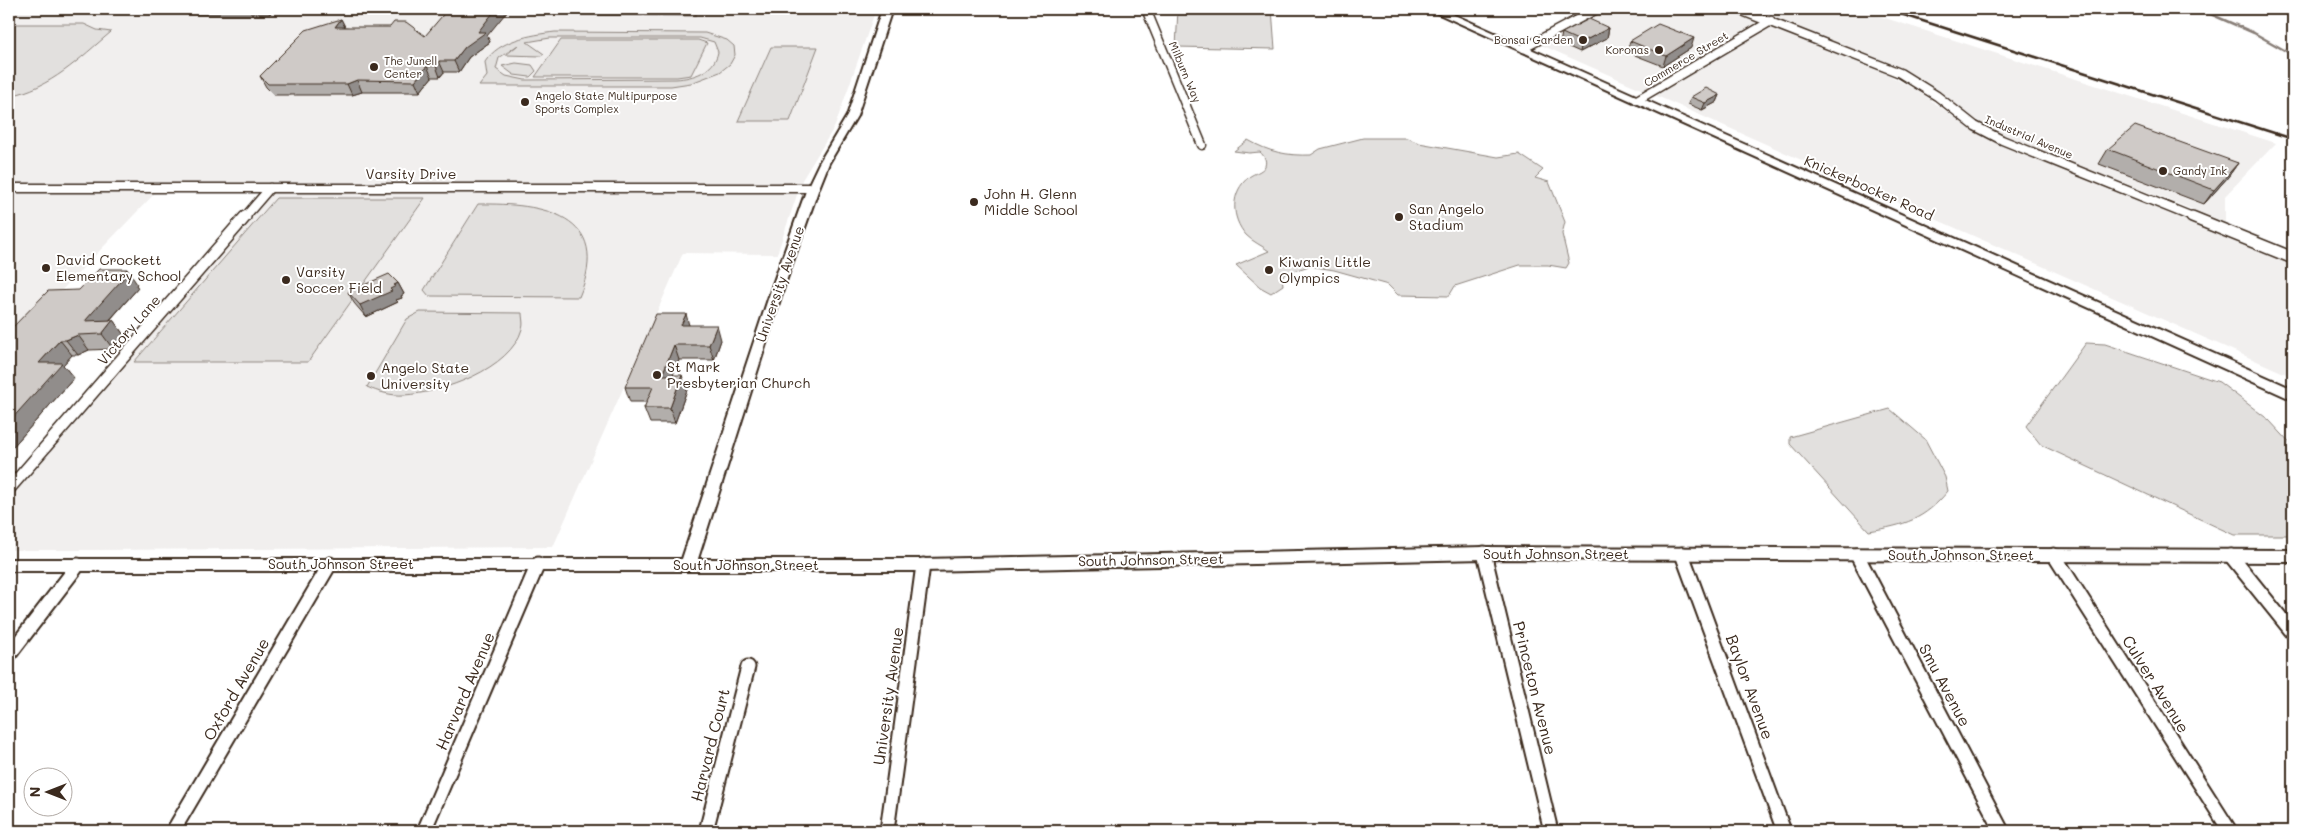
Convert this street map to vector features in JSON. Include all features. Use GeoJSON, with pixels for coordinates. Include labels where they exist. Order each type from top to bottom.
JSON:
{"type":"FeatureCollection","features":[{"type":"Feature","properties":{"kind":"main road","name":"Knickerbocker Road"},"geometry":{"type":"LineString","coordinates":[[1433,9],[1524,48],[2293,395]]}},
{"type":"Feature","properties":{"kind":"main road","name":"South Johnson Street"},"geometry":{"type":"LineString","coordinates":[[9,565],[923,565],[1484,553],[2293,556]]}},
{"type":"Feature","properties":{"kind":"street","name":"University Avenue"},"geometry":{"type":"LineString","coordinates":[[688,565],[775,294],[813,188],[824,163],[852,116],[887,9]]}},
{"type":"Feature","properties":{"kind":"street","name":"Milburn Way"},"geometry":{"type":"LineString","coordinates":[[1146,9],[1202,145]]}},
{"type":"Feature","properties":{"kind":"street"},"geometry":{"type":"LineString","coordinates":[[1524,48],[1597,9]]}},
{"type":"Feature","properties":{"kind":"street","name":"Industrial Avenue"},"geometry":{"type":"LineString","coordinates":[[1737,9],[1900,73],[1937,96],[1974,126],[2002,140],[2293,258]]}},
{"type":"Feature","properties":{"kind":"street","name":"Commerce Street"},"geometry":{"type":"LineString","coordinates":[[1637,100],[1771,21]]}},
{"type":"Feature","properties":{"kind":"street","name":"Varsity Drive"},"geometry":{"type":"LineString","coordinates":[[9,188],[813,188]]}},
{"type":"Feature","properties":{"kind":"street","name":"Victory Lane"},"geometry":{"type":"LineString","coordinates":[[9,489],[270,188]]}},
{"type":"Feature","properties":{"kind":"street","name":"Princeton Avenue"},"geometry":{"type":"LineString","coordinates":[[1484,553],[1551,831]]}},
{"type":"Feature","properties":{"kind":"street","name":"Baylor Avenue"},"geometry":{"type":"LineString","coordinates":[[1682,554],[1784,831]]}},
{"type":"Feature","properties":{"kind":"street","name":"Smu Avenue"},"geometry":{"type":"LineString","coordinates":[[1856,555],[2002,831]]}},
{"type":"Feature","properties":{"kind":"street","name":"Culver Avenue"},"geometry":{"type":"LineString","coordinates":[[2054,555],[2230,831]]}},
{"type":"Feature","properties":{"kind":"street"},"geometry":{"type":"LineString","coordinates":[[2231,556],[2293,633]]}},
{"type":"Feature","properties":{"kind":"street","name":"Oxford Avenue"},"geometry":{"type":"LineString","coordinates":[[173,831],[330,564]]}},
{"type":"Feature","properties":{"kind":"street","name":"Harvard Avenue"},"geometry":{"type":"LineString","coordinates":[[424,831],[538,564]]}},
{"type":"Feature","properties":{"kind":"street"},"geometry":{"type":"LineString","coordinates":[[9,655],[78,565]]}},
{"type":"Feature","properties":{"kind":"street","name":"University Avenue"},"geometry":{"type":"LineString","coordinates":[[887,831],[923,565]]}},
{"type":"Feature","properties":{"kind":"street","name":"Harvard Court"},"geometry":{"type":"LineString","coordinates":[[706,831],[748,667]]}},
{"type":"Feature","properties":{"kind":"shaded area","name":"Angelo State University"},"geometry":{"type":"Polygon","coordinates":[[[9,9],[876,9],[835,126],[802,180],[777,254],[683,253],[553,547],[9,550],[9,499],[273,191],[157,191],[9,345],[9,9]]]}},
{"type":"Feature","properties":{"kind":"shaded area"},"geometry":{"type":"Polygon","coordinates":[[[585,9],[699,9],[695,16],[580,15],[585,9]]]}},
{"type":"Feature","properties":{"kind":"shaded area"},"geometry":{"type":"Polygon","coordinates":[[[1178,9],[1272,9],[1275,49],[1176,47],[1178,9]]]}},
{"type":"Feature","properties":{"kind":"shaded area"},"geometry":{"type":"Polygon","coordinates":[[[1606,9],[1730,9],[1876,68],[1918,91],[1961,122],[1989,139],[2293,261],[2293,377],[1539,44],[1606,9]]]}},
{"type":"Feature","properties":{"kind":"shaded area"},"geometry":{"type":"Polygon","coordinates":[[[1746,9],[1857,9],[2276,143],[2225,196],[2225,222],[2017,142],[1972,117],[1925,83],[1886,63],[1746,9]]]}},
{"type":"Feature","properties":{"kind":"shaded area"},"geometry":{"type":"Polygon","coordinates":[[[9,24],[84,24],[97,30],[111,32],[64,71],[38,86],[9,96],[9,24]]]}},
{"type":"Feature","properties":{"kind":"shaded area"},"geometry":{"type":"Polygon","coordinates":[[[545,33],[705,33],[727,40],[734,46],[735,55],[730,64],[720,72],[691,83],[671,86],[479,86],[487,76],[485,62],[498,48],[516,40],[545,33]],[[550,38],[527,42],[544,54],[541,56],[506,55],[518,45],[499,58],[496,69],[506,76],[525,80],[683,78],[702,73],[716,59],[718,52],[714,42],[700,38],[550,38]]]}},
{"type":"Feature","properties":{"kind":"shaded area"},"geometry":{"type":"Polygon","coordinates":[[[561,40],[698,40],[707,43],[691,75],[677,77],[535,77],[561,40]]]}},
{"type":"Feature","properties":{"kind":"shaded area"},"geometry":{"type":"Polygon","coordinates":[[[771,47],[818,47],[790,121],[738,121],[771,47]]]}},
{"type":"Feature","properties":{"kind":"shaded area"},"geometry":{"type":"Polygon","coordinates":[[[516,63],[532,65],[536,71],[530,77],[514,75],[502,66],[516,63]]]}},
{"type":"Feature","properties":{"kind":"shaded area","name":"San Angelo Stadium"},"geometry":{"type":"Polygon","coordinates":[[[1363,138],[1407,138],[1419,143],[1498,157],[1519,154],[1543,170],[1535,178],[1549,182],[1565,222],[1562,234],[1569,263],[1566,268],[1548,265],[1520,265],[1455,286],[1449,296],[1398,295],[1388,285],[1334,270],[1309,266],[1285,274],[1282,277],[1283,285],[1271,293],[1260,287],[1236,265],[1269,251],[1246,235],[1237,221],[1235,205],[1238,190],[1243,183],[1264,168],[1266,164],[1260,152],[1234,151],[1248,140],[1263,148],[1278,152],[1294,155],[1311,155],[1320,149],[1363,138]]]}},
{"type":"Feature","properties":{"kind":"shaded area","name":"Varsity Soccer Field"},"geometry":{"type":"Polygon","coordinates":[[[276,198],[425,198],[308,362],[134,362],[276,198]]]}},
{"type":"Feature","properties":{"kind":"shaded area"},"geometry":{"type":"Polygon","coordinates":[[[478,204],[526,206],[547,211],[566,219],[579,231],[587,247],[587,269],[579,297],[429,296],[424,290],[478,204]]]}},
{"type":"Feature","properties":{"kind":"shaded area"},"geometry":{"type":"Polygon","coordinates":[[[420,312],[522,313],[523,327],[515,343],[504,356],[490,367],[455,384],[404,395],[385,393],[367,387],[407,319],[420,312]]]}},
{"type":"Feature","properties":{"kind":"shaded area"},"geometry":{"type":"Polygon","coordinates":[[[2086,343],[2105,344],[2219,382],[2269,420],[2293,446],[2293,535],[2234,535],[2041,445],[2026,426],[2086,343]]]}},
{"type":"Feature","properties":{"kind":"shaded area"},"geometry":{"type":"Polygon","coordinates":[[[1890,409],[1925,439],[1945,477],[1948,491],[1931,509],[1913,520],[1869,531],[1790,444],[1790,437],[1890,409]]]}},
{"type":"Feature","properties":{"kind":"building","name":"The Junell Center"},"geometry":{"type":"Polygon","coordinates":[[[448,9],[496,9],[478,32],[486,32],[465,47],[454,61],[439,61],[436,66],[427,66],[415,81],[357,80],[347,84],[268,84],[260,76],[306,30],[341,19],[335,27],[390,27],[394,22],[406,22],[425,36],[448,9]]]}},
{"type":"Feature","properties":{"kind":"building"},"geometry":{"type":"Polygon","coordinates":[[[1589,19],[1609,28],[1582,42],[1562,33],[1589,19]]]}},
{"type":"Feature","properties":{"kind":"building"},"geometry":{"type":"Polygon","coordinates":[[[1658,24],[1694,38],[1666,56],[1630,41],[1658,24]]]}},
{"type":"Feature","properties":{"kind":"building"},"geometry":{"type":"Polygon","coordinates":[[[1706,88],[1720,95],[1705,103],[1691,97],[1706,88]]]}},
{"type":"Feature","properties":{"kind":"building"},"geometry":{"type":"Polygon","coordinates":[[[2135,126],[2238,163],[2214,190],[2108,149],[2135,126]]]}},
{"type":"Feature","properties":{"kind":"building"},"geometry":{"type":"Polygon","coordinates":[[[99,269],[127,269],[123,273],[128,273],[85,321],[113,320],[102,334],[78,335],[66,340],[60,340],[39,363],[62,363],[9,422],[9,331],[48,291],[79,290],[99,269]]]}},
{"type":"Feature","properties":{"kind":"building"},"geometry":{"type":"Polygon","coordinates":[[[389,274],[398,283],[390,289],[392,291],[360,305],[348,292],[389,274]]]}},
{"type":"Feature","properties":{"kind":"building"},"geometry":{"type":"Polygon","coordinates":[[[656,314],[686,314],[681,325],[717,325],[709,345],[674,345],[662,375],[682,375],[670,408],[644,408],[653,387],[625,387],[656,314]]]}},
{"type":"Feature","properties":{"kind":"waterway"},"geometry":{"type":"LineString","coordinates":[[2199,9],[2254,33],[2293,55]]}},
{"type":"Feature","properties":{"kind":"railway"},"geometry":{"type":"LineString","coordinates":[[1885,9],[2293,139]]}},
{"type":"Feature","properties":{"kind":"place","name":"Bonsai Garden"},"geometry":{"type":"Point","coordinates":[1583,40]}},
{"type":"Feature","properties":{"kind":"place","name":"Koronas"},"geometry":{"type":"Point","coordinates":[1659,50]}},
{"type":"Feature","properties":{"kind":"place","name":"The Junell Center"},"geometry":{"type":"Point","coordinates":[374,67]}},
{"type":"Feature","properties":{"kind":"place","name":"Angelo State Multipurpose Sports Complex"},"geometry":{"type":"Point","coordinates":[525,102]}},
{"type":"Feature","properties":{"kind":"place","name":"Gandy Ink"},"geometry":{"type":"Point","coordinates":[2163,171]}},
{"type":"Feature","properties":{"kind":"place","name":"John H. Glenn Middle School"},"geometry":{"type":"Point","coordinates":[974,202]}},
{"type":"Feature","properties":{"kind":"place","name":"San Angelo Stadium"},"geometry":{"type":"Point","coordinates":[1399,217]}},
{"type":"Feature","properties":{"kind":"place","name":"David Crockett Elementary School"},"geometry":{"type":"Point","coordinates":[46,268]}},
{"type":"Feature","properties":{"kind":"place","name":"Kiwanis Little Olympics"},"geometry":{"type":"Point","coordinates":[1269,270]}},
{"type":"Feature","properties":{"kind":"place","name":"Varsity Soccer Field"},"geometry":{"type":"Point","coordinates":[286,280]}},
{"type":"Feature","properties":{"kind":"place","name":"St Mark Presbyterian Church"},"geometry":{"type":"Point","coordinates":[657,375]}},
{"type":"Feature","properties":{"kind":"place","name":"Angelo State University"},"geometry":{"type":"Point","coordinates":[371,376]}}]}
